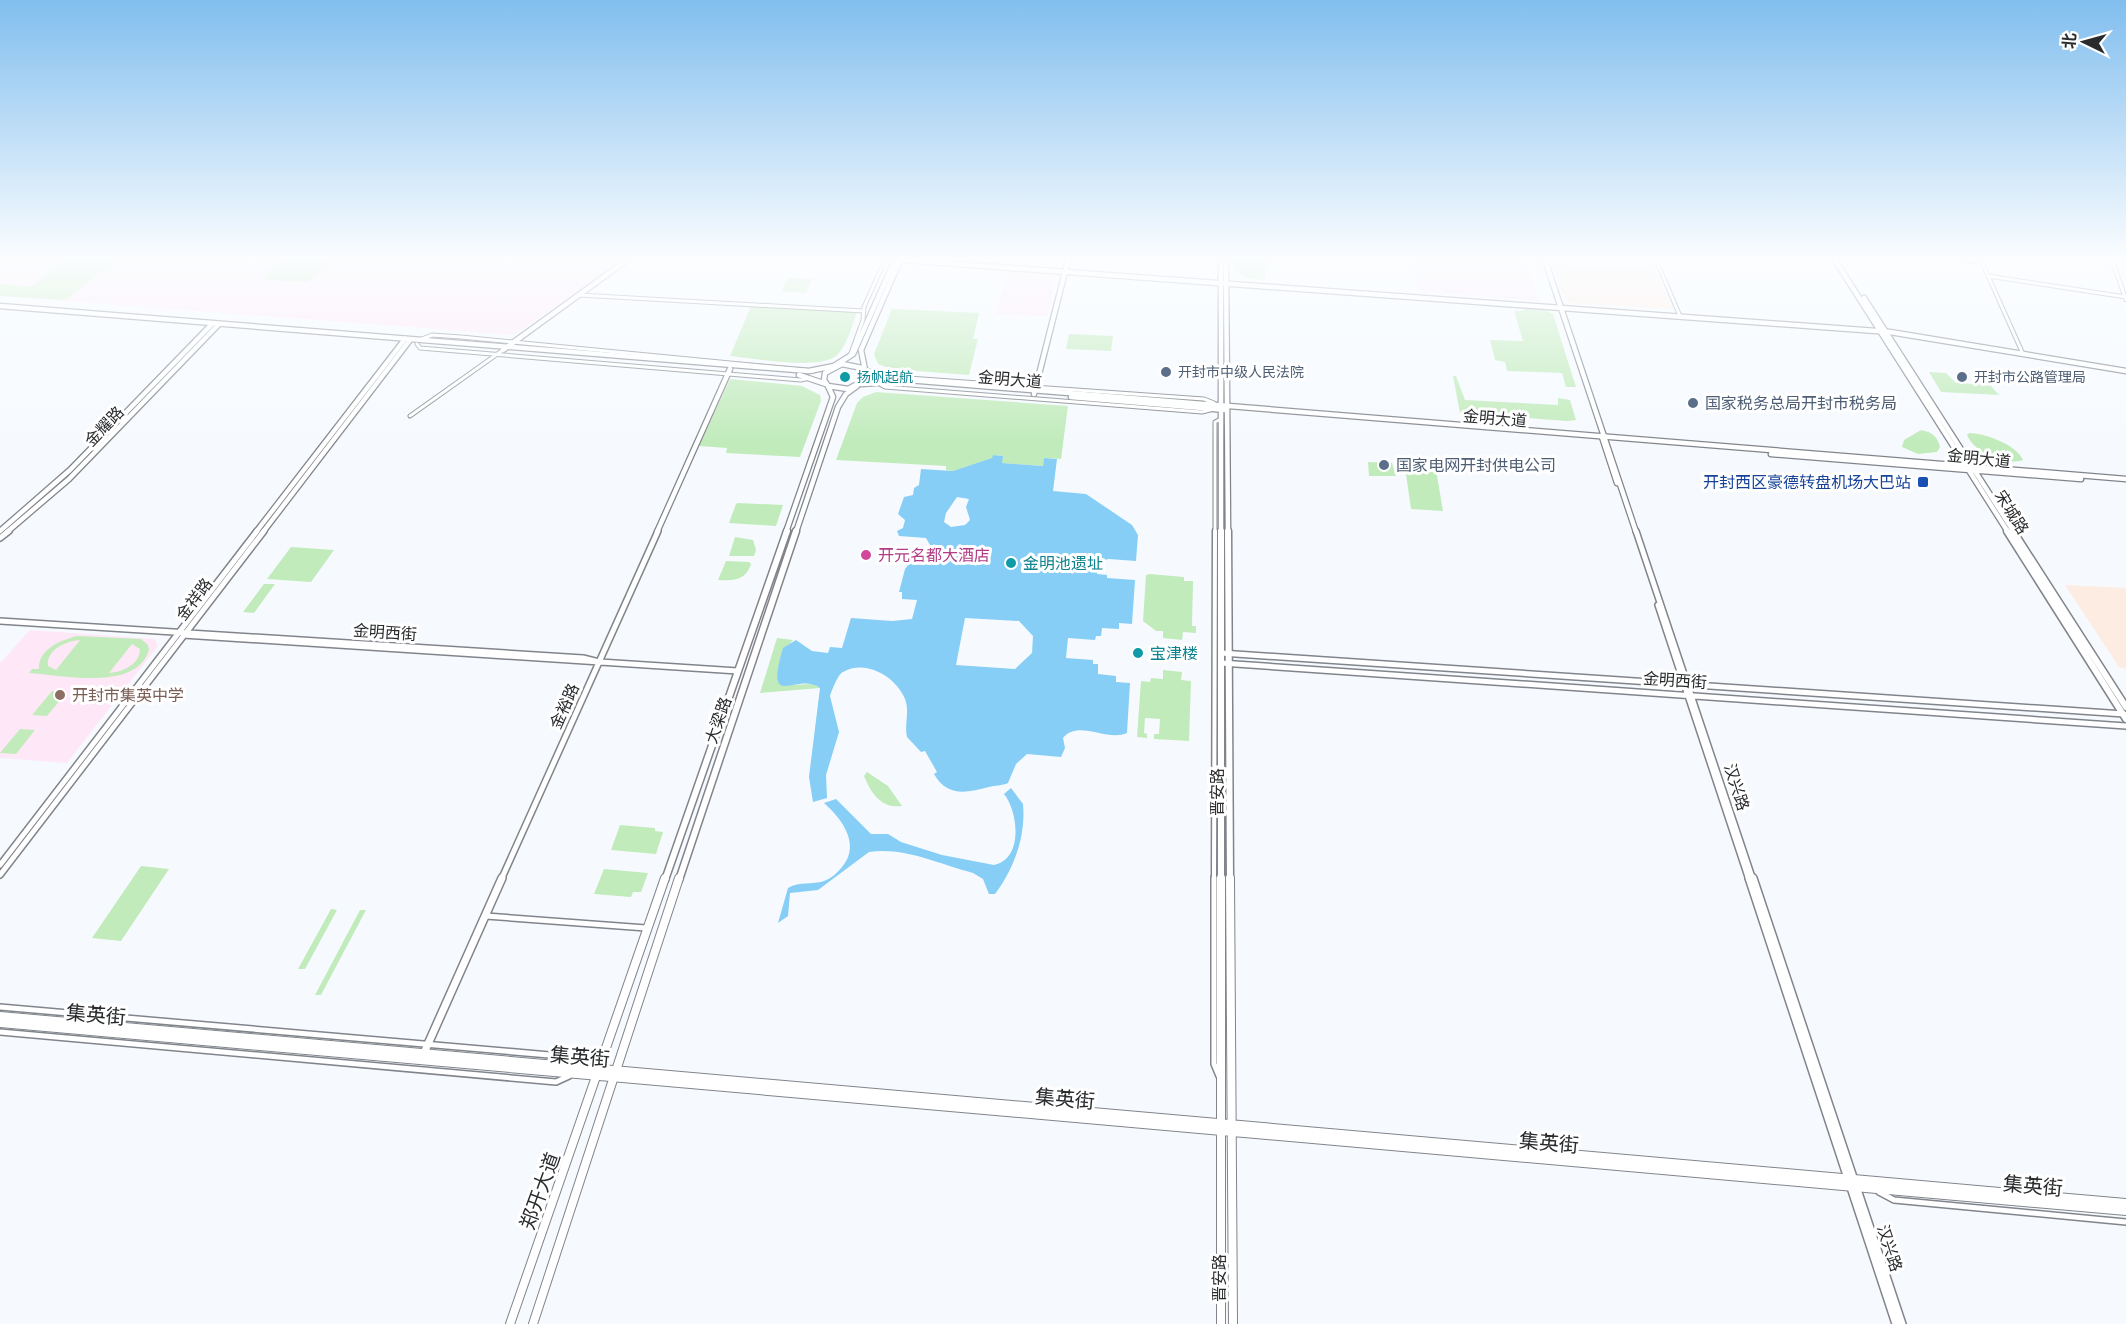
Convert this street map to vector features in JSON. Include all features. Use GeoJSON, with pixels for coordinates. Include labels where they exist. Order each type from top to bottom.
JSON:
{"type":"FeatureCollection","features":[{"type":"Feature","properties":{"kind":"main road"},"geometry":{"type":"LineString","coordinates":[[164,322],[814,371],[834,366]]}},
{"type":"Feature","properties":{"kind":"main road"},"geometry":{"type":"LineString","coordinates":[[827,385],[824,375],[850,357],[868,322]]}},
{"type":"Feature","properties":{"kind":"main road"},"geometry":{"type":"LineString","coordinates":[[859,385],[866,378],[861,350],[874,322]]}},
{"type":"Feature","properties":{"kind":"main road","name":"晋安路"},"geometry":{"type":"LineString","coordinates":[[1223,322],[1221,418],[1225,653]]}},
{"type":"Feature","properties":{"kind":"main road","name":"宋城路"},"geometry":{"type":"LineString","coordinates":[[1877,322],[1883,331]]}},
{"type":"Feature","properties":{"kind":"main road","name":"宋城路"},"geometry":{"type":"LineString","coordinates":[[1877,322],[2125,716]]}},
{"type":"Feature","properties":{"kind":"main road"},"geometry":{"type":"LineString","coordinates":[[508,347],[729,371],[811,377],[827,385]]}},
{"type":"Feature","properties":{"kind":"main road","name":"金明大道"},"geometry":{"type":"LineString","coordinates":[[834,366],[854,364],[878,379]]}},
{"type":"Feature","properties":{"kind":"main road","name":"金明大道"},"geometry":{"type":"LineString","coordinates":[[827,385],[840,389],[878,379],[1035,390],[2126,481]]}},
{"type":"Feature","properties":{"kind":"main road","name":"大梁路"},"geometry":{"type":"LineString","coordinates":[[600,1072],[833,397],[827,385]]}},
{"type":"Feature","properties":{"kind":"main road","name":"大梁路"},"geometry":{"type":"LineString","coordinates":[[617,1073],[665,920],[838,407],[846,394],[859,385]]}},
{"type":"Feature","properties":{"kind":"main road","name":"晋安路"},"geometry":{"type":"LineString","coordinates":[[1221,407],[1225,653],[1221,1324]]}},
{"type":"Feature","properties":{"kind":"main road","name":"宋城路"},"geometry":{"type":"LineString","coordinates":[[1970,468],[2126,706]]}},
{"type":"Feature","properties":{"kind":"main road","name":"晋安路"},"geometry":{"type":"LineString","coordinates":[[1225,663],[1233,1324]]}},
{"type":"Feature","properties":{"kind":"main road","name":"集英街"},"geometry":{"type":"LineString","coordinates":[[0,1016],[424,1053],[600,1072],[1852,1183],[2126,1203]]}},
{"type":"Feature","properties":{"kind":"main road","name":"集英街"},"geometry":{"type":"LineString","coordinates":[[0,1023],[574,1069]]}},
{"type":"Feature","properties":{"kind":"main road","name":"郑开大道"},"geometry":{"type":"LineString","coordinates":[[510,1324],[600,1072]]}},
{"type":"Feature","properties":{"kind":"main road","name":"郑开大道"},"geometry":{"type":"LineString","coordinates":[[533,1324],[617,1073]]}},
{"type":"Feature","properties":{"kind":"main road","name":"集英街"},"geometry":{"type":"LineString","coordinates":[[1852,1183],[1873,1188],[2126,1211]]}},
{"type":"Feature","properties":{"kind":"street"},"geometry":{"type":"LineString","coordinates":[[410,416],[542,322]]}},
{"type":"Feature","properties":{"kind":"street"},"geometry":{"type":"LineString","coordinates":[[850,357],[850,349],[860,322]]}},
{"type":"Feature","properties":{"kind":"street"},"geometry":{"type":"LineString","coordinates":[[1035,390],[1053,322]]}},
{"type":"Feature","properties":{"kind":"street","name":"汉兴路"},"geometry":{"type":"LineString","coordinates":[[1564,322],[1852,1183],[1902,1324]]}},
{"type":"Feature","properties":{"kind":"street"},"geometry":{"type":"LineString","coordinates":[[1758,322],[1883,331],[2126,371]]}},
{"type":"Feature","properties":{"kind":"street"},"geometry":{"type":"LineString","coordinates":[[2009,322],[2023,354]]}},
{"type":"Feature","properties":{"kind":"street","name":"金耀路"},"geometry":{"type":"LineString","coordinates":[[0,531],[66,474],[214,326]]}},
{"type":"Feature","properties":{"kind":"street","name":"金耀路"},"geometry":{"type":"LineString","coordinates":[[0,538],[69,479],[214,326]]}},
{"type":"Feature","properties":{"kind":"street"},"geometry":{"type":"LineString","coordinates":[[508,347],[432,335],[418,342],[420,348],[729,371]]}},
{"type":"Feature","properties":{"kind":"street","name":"金祥路"},"geometry":{"type":"LineString","coordinates":[[0,865],[406,341]]}},
{"type":"Feature","properties":{"kind":"street","name":"金裕路"},"geometry":{"type":"LineString","coordinates":[[424,1053],[729,371]]}},
{"type":"Feature","properties":{"kind":"street"},"geometry":{"type":"LineString","coordinates":[[878,379],[885,387],[1202,412],[1221,407]]}},
{"type":"Feature","properties":{"kind":"street"},"geometry":{"type":"LineString","coordinates":[[1221,418],[1215,423],[1214,1064],[1222,1080]]}},
{"type":"Feature","properties":{"kind":"street","name":"金明西街"},"geometry":{"type":"LineString","coordinates":[[0,621],[738,671]]}},
{"type":"Feature","properties":{"kind":"street","name":"金祥路"},"geometry":{"type":"LineString","coordinates":[[0,875],[181,634]]}},
{"type":"Feature","properties":{"kind":"street","name":"金明西街"},"geometry":{"type":"LineString","coordinates":[[1225,653],[1686,683],[2125,716]]}},
{"type":"Feature","properties":{"kind":"street","name":"金明西街"},"geometry":{"type":"LineString","coordinates":[[1225,663],[2126,726]]}},
{"type":"Feature","properties":{"kind":"street"},"geometry":{"type":"LineString","coordinates":[[485,916],[649,928]]}},
{"type":"Feature","properties":{"kind":"street"},"geometry":{"type":"LineString","coordinates":[[0,1007],[561,1056],[574,1069],[556,1082],[0,1032]]}},
{"type":"Feature","properties":{"kind":"street","name":"汉兴路"},"geometry":{"type":"LineString","coordinates":[[1852,1183],[1896,1324]]}},
{"type":"Feature","properties":{"kind":"street"},"geometry":{"type":"LineString","coordinates":[[1873,1188],[1894,1200],[2126,1222]]}},
{"type":"Feature","properties":{"kind":"shaded area"},"geometry":{"type":"Polygon","coordinates":[[[340,322],[533,322],[514,335],[340,322]]]}},
{"type":"Feature","properties":{"kind":"shaded area"},"geometry":{"type":"Polygon","coordinates":[[[2065,585],[2126,588],[2126,669],[2119,667],[2065,585]]]}},
{"type":"Feature","properties":{"kind":"shaded area","name":"开封市集英中学"},"geometry":{"type":"Polygon","coordinates":[[[30,630],[155,639],[158,646],[67,763],[0,758],[0,663],[30,630]]]}},
{"type":"Feature","properties":{"kind":"green space"},"geometry":{"type":"Polygon","coordinates":[[[744,322],[854,322],[844,346],[837,355],[828,360],[802,363],[730,356],[744,322]]]}},
{"type":"Feature","properties":{"kind":"green space"},"geometry":{"type":"Polygon","coordinates":[[[887,322],[977,322],[973,339],[978,339],[969,375],[891,369],[878,364],[874,354],[887,322]]]}},
{"type":"Feature","properties":{"kind":"green space"},"geometry":{"type":"Polygon","coordinates":[[[1517,322],[1555,322],[1576,387],[1566,387],[1562,373],[1507,371],[1505,362],[1495,360],[1490,340],[1523,341],[1517,322]]]}},
{"type":"Feature","properties":{"kind":"green space"},"geometry":{"type":"Polygon","coordinates":[[[1069,334],[1113,336],[1111,351],[1066,349],[1069,334]]]}},
{"type":"Feature","properties":{"kind":"green space"},"geometry":{"type":"Polygon","coordinates":[[[1929,372],[1946,373],[1956,383],[1990,385],[1999,395],[1941,392],[1929,372]]]}},
{"type":"Feature","properties":{"kind":"green space"},"geometry":{"type":"Polygon","coordinates":[[[1453,376],[1456,376],[1465,400],[1558,405],[1558,398],[1570,400],[1576,420],[1460,413],[1453,376]]]}},
{"type":"Feature","properties":{"kind":"green space"},"geometry":{"type":"Polygon","coordinates":[[[730,379],[802,386],[820,395],[821,401],[800,457],[726,453],[727,448],[699,446],[730,379]]]}},
{"type":"Feature","properties":{"kind":"green space"},"geometry":{"type":"Polygon","coordinates":[[[876,392],[1068,406],[1061,459],[1044,458],[1043,466],[1001,463],[1003,456],[993,455],[993,458],[953,471],[946,470],[946,466],[836,460],[857,403],[863,397],[876,392]]]}},
{"type":"Feature","properties":{"kind":"green space"},"geometry":{"type":"Polygon","coordinates":[[[1921,430],[1928,432],[1938,440],[1940,447],[1937,452],[1918,454],[1902,447],[1904,440],[1921,430]]]}},
{"type":"Feature","properties":{"kind":"green space"},"geometry":{"type":"Polygon","coordinates":[[[1969,433],[2000,441],[2014,449],[2023,460],[2008,461],[1991,457],[1971,442],[1967,435],[1969,433]]]}},
{"type":"Feature","properties":{"kind":"green space"},"geometry":{"type":"Polygon","coordinates":[[[1368,462],[1392,463],[1396,476],[1369,476],[1368,462]]]}},
{"type":"Feature","properties":{"kind":"green space"},"geometry":{"type":"Polygon","coordinates":[[[1405,467],[1436,470],[1443,511],[1411,509],[1405,467]]]}},
{"type":"Feature","properties":{"kind":"green space"},"geometry":{"type":"Polygon","coordinates":[[[736,504],[783,505],[776,526],[729,523],[736,504]]]}},
{"type":"Feature","properties":{"kind":"green space"},"geometry":{"type":"Polygon","coordinates":[[[735,537],[753,540],[756,550],[754,556],[729,556],[735,537]]]}},
{"type":"Feature","properties":{"kind":"green space"},"geometry":{"type":"Polygon","coordinates":[[[291,547],[334,550],[311,582],[267,579],[291,547]]]}},
{"type":"Feature","properties":{"kind":"green space"},"geometry":{"type":"Polygon","coordinates":[[[726,561],[751,564],[746,573],[739,578],[718,580],[726,561]]]}},
{"type":"Feature","properties":{"kind":"green space"},"geometry":{"type":"Polygon","coordinates":[[[1146,575],[1184,577],[1184,581],[1193,581],[1192,626],[1196,626],[1196,633],[1183,632],[1182,640],[1163,638],[1163,631],[1156,631],[1143,621],[1146,575]]]}},
{"type":"Feature","properties":{"kind":"green space"},"geometry":{"type":"Polygon","coordinates":[[[264,584],[275,584],[254,613],[243,612],[264,584]]]}},
{"type":"Feature","properties":{"kind":"green space"},"geometry":{"type":"Polygon","coordinates":[[[77,636],[141,639],[148,645],[149,650],[141,663],[129,672],[114,676],[78,678],[29,673],[32,669],[39,669],[42,656],[52,646],[77,636]],[[80,640],[58,647],[50,655],[48,666],[56,670],[80,640]],[[132,644],[109,673],[125,669],[134,663],[140,649],[132,644]]]}},
{"type":"Feature","properties":{"kind":"green space"},"geometry":{"type":"Polygon","coordinates":[[[777,638],[793,640],[788,646],[787,685],[813,684],[820,688],[760,693],[777,638]]]}},
{"type":"Feature","properties":{"kind":"green space"},"geometry":{"type":"Polygon","coordinates":[[[1163,670],[1182,672],[1181,680],[1191,681],[1189,741],[1154,739],[1154,734],[1159,734],[1160,719],[1145,718],[1144,733],[1147,734],[1147,738],[1137,737],[1141,681],[1150,682],[1151,678],[1163,679],[1163,670]]]}},
{"type":"Feature","properties":{"kind":"green space"},"geometry":{"type":"Polygon","coordinates":[[[52,691],[66,693],[47,716],[32,715],[52,691]]]}},
{"type":"Feature","properties":{"kind":"green space"},"geometry":{"type":"Polygon","coordinates":[[[20,729],[35,730],[16,754],[0,753],[20,729]]]}},
{"type":"Feature","properties":{"kind":"green space"},"geometry":{"type":"Polygon","coordinates":[[[867,772],[888,786],[902,806],[888,805],[878,798],[864,776],[867,772]]]}},
{"type":"Feature","properties":{"kind":"green space"},"geometry":{"type":"Polygon","coordinates":[[[620,825],[655,828],[655,831],[663,832],[656,854],[611,850],[620,825]]]}},
{"type":"Feature","properties":{"kind":"green space"},"geometry":{"type":"Polygon","coordinates":[[[141,866],[169,869],[121,941],[92,938],[141,866]]]}},
{"type":"Feature","properties":{"kind":"green space"},"geometry":{"type":"Polygon","coordinates":[[[604,869],[648,873],[641,892],[633,892],[631,897],[594,894],[604,869]]]}},
{"type":"Feature","properties":{"kind":"green space"},"geometry":{"type":"Polygon","coordinates":[[[331,909],[337,910],[305,969],[298,969],[331,909]]]}},
{"type":"Feature","properties":{"kind":"green space"},"geometry":{"type":"Polygon","coordinates":[[[360,910],[366,910],[321,995],[315,995],[360,910]]]}},
{"type":"Feature","properties":{"kind":"water"},"geometry":{"type":"Polygon","coordinates":[[[993,455],[1003,456],[1002,463],[1043,466],[1044,458],[1057,459],[1053,491],[1086,494],[1132,525],[1138,535],[1136,561],[1109,559],[1093,562],[1092,570],[1097,571],[1097,574],[1107,575],[1107,578],[1135,580],[1132,624],[1119,623],[1119,629],[1102,628],[1101,636],[1096,636],[1095,640],[1068,638],[1066,658],[1093,660],[1093,664],[1098,664],[1098,674],[1116,676],[1116,682],[1130,683],[1127,733],[1111,735],[1077,730],[1063,738],[1065,748],[1061,757],[1027,754],[1016,764],[1008,783],[965,792],[951,790],[945,787],[934,774],[937,772],[925,751],[921,752],[907,737],[906,704],[901,691],[879,672],[861,668],[852,669],[839,676],[830,696],[839,732],[826,775],[827,798],[813,802],[809,777],[820,688],[811,684],[780,685],[778,668],[783,648],[796,640],[812,651],[828,653],[830,647],[842,648],[851,618],[892,621],[912,619],[917,600],[902,599],[902,592],[899,592],[905,569],[909,564],[925,565],[930,545],[926,538],[899,536],[897,531],[903,528],[905,520],[898,514],[904,497],[913,495],[914,488],[919,485],[921,469],[953,471],[992,458],[993,455]],[[957,497],[946,513],[944,522],[951,527],[965,525],[970,520],[966,507],[969,499],[957,497]],[[965,618],[956,665],[1015,669],[1032,653],[1033,636],[1019,621],[965,618]]]}},
{"type":"Feature","properties":{"kind":"water"},"geometry":{"type":"Polygon","coordinates":[[[1011,788],[1023,804],[1023,828],[1013,863],[995,894],[989,894],[983,879],[973,873],[908,854],[869,852],[818,890],[790,893],[788,916],[778,923],[788,888],[827,880],[842,867],[847,858],[850,850],[847,832],[843,824],[824,803],[836,799],[871,834],[888,834],[901,842],[942,855],[994,865],[1004,861],[1014,844],[1013,811],[1004,794],[1011,788]]]}},
{"type":"Feature","properties":{"kind":"place","name":"开封市中级人民法院"},"geometry":{"type":"Point","coordinates":[1166,372]}},
{"type":"Feature","properties":{"kind":"place","name":"扬帆起航"},"geometry":{"type":"Point","coordinates":[845,377]}},
{"type":"Feature","properties":{"kind":"place","name":"开封市公路管理局"},"geometry":{"type":"Point","coordinates":[1962,377]}},
{"type":"Feature","properties":{"kind":"place","name":"国家税务总局开封市税务局"},"geometry":{"type":"Point","coordinates":[1693,403]}},
{"type":"Feature","properties":{"kind":"place","name":"国家电网开封供电公司"},"geometry":{"type":"Point","coordinates":[1384,465]}},
{"type":"Feature","properties":{"kind":"place","name":"开封西区豪德转盘机场大巴站"},"geometry":{"type":"Point","coordinates":[1923,482]}},
{"type":"Feature","properties":{"kind":"place","name":"开元名都大酒店"},"geometry":{"type":"Point","coordinates":[866,555]}},
{"type":"Feature","properties":{"kind":"place","name":"金明池遗址"},"geometry":{"type":"Point","coordinates":[1011,563]}},
{"type":"Feature","properties":{"kind":"place","name":"宝津楼"},"geometry":{"type":"Point","coordinates":[1138,653]}},
{"type":"Feature","properties":{"kind":"place","name":"开封市集英中学"},"geometry":{"type":"Point","coordinates":[60,695]}}]}
